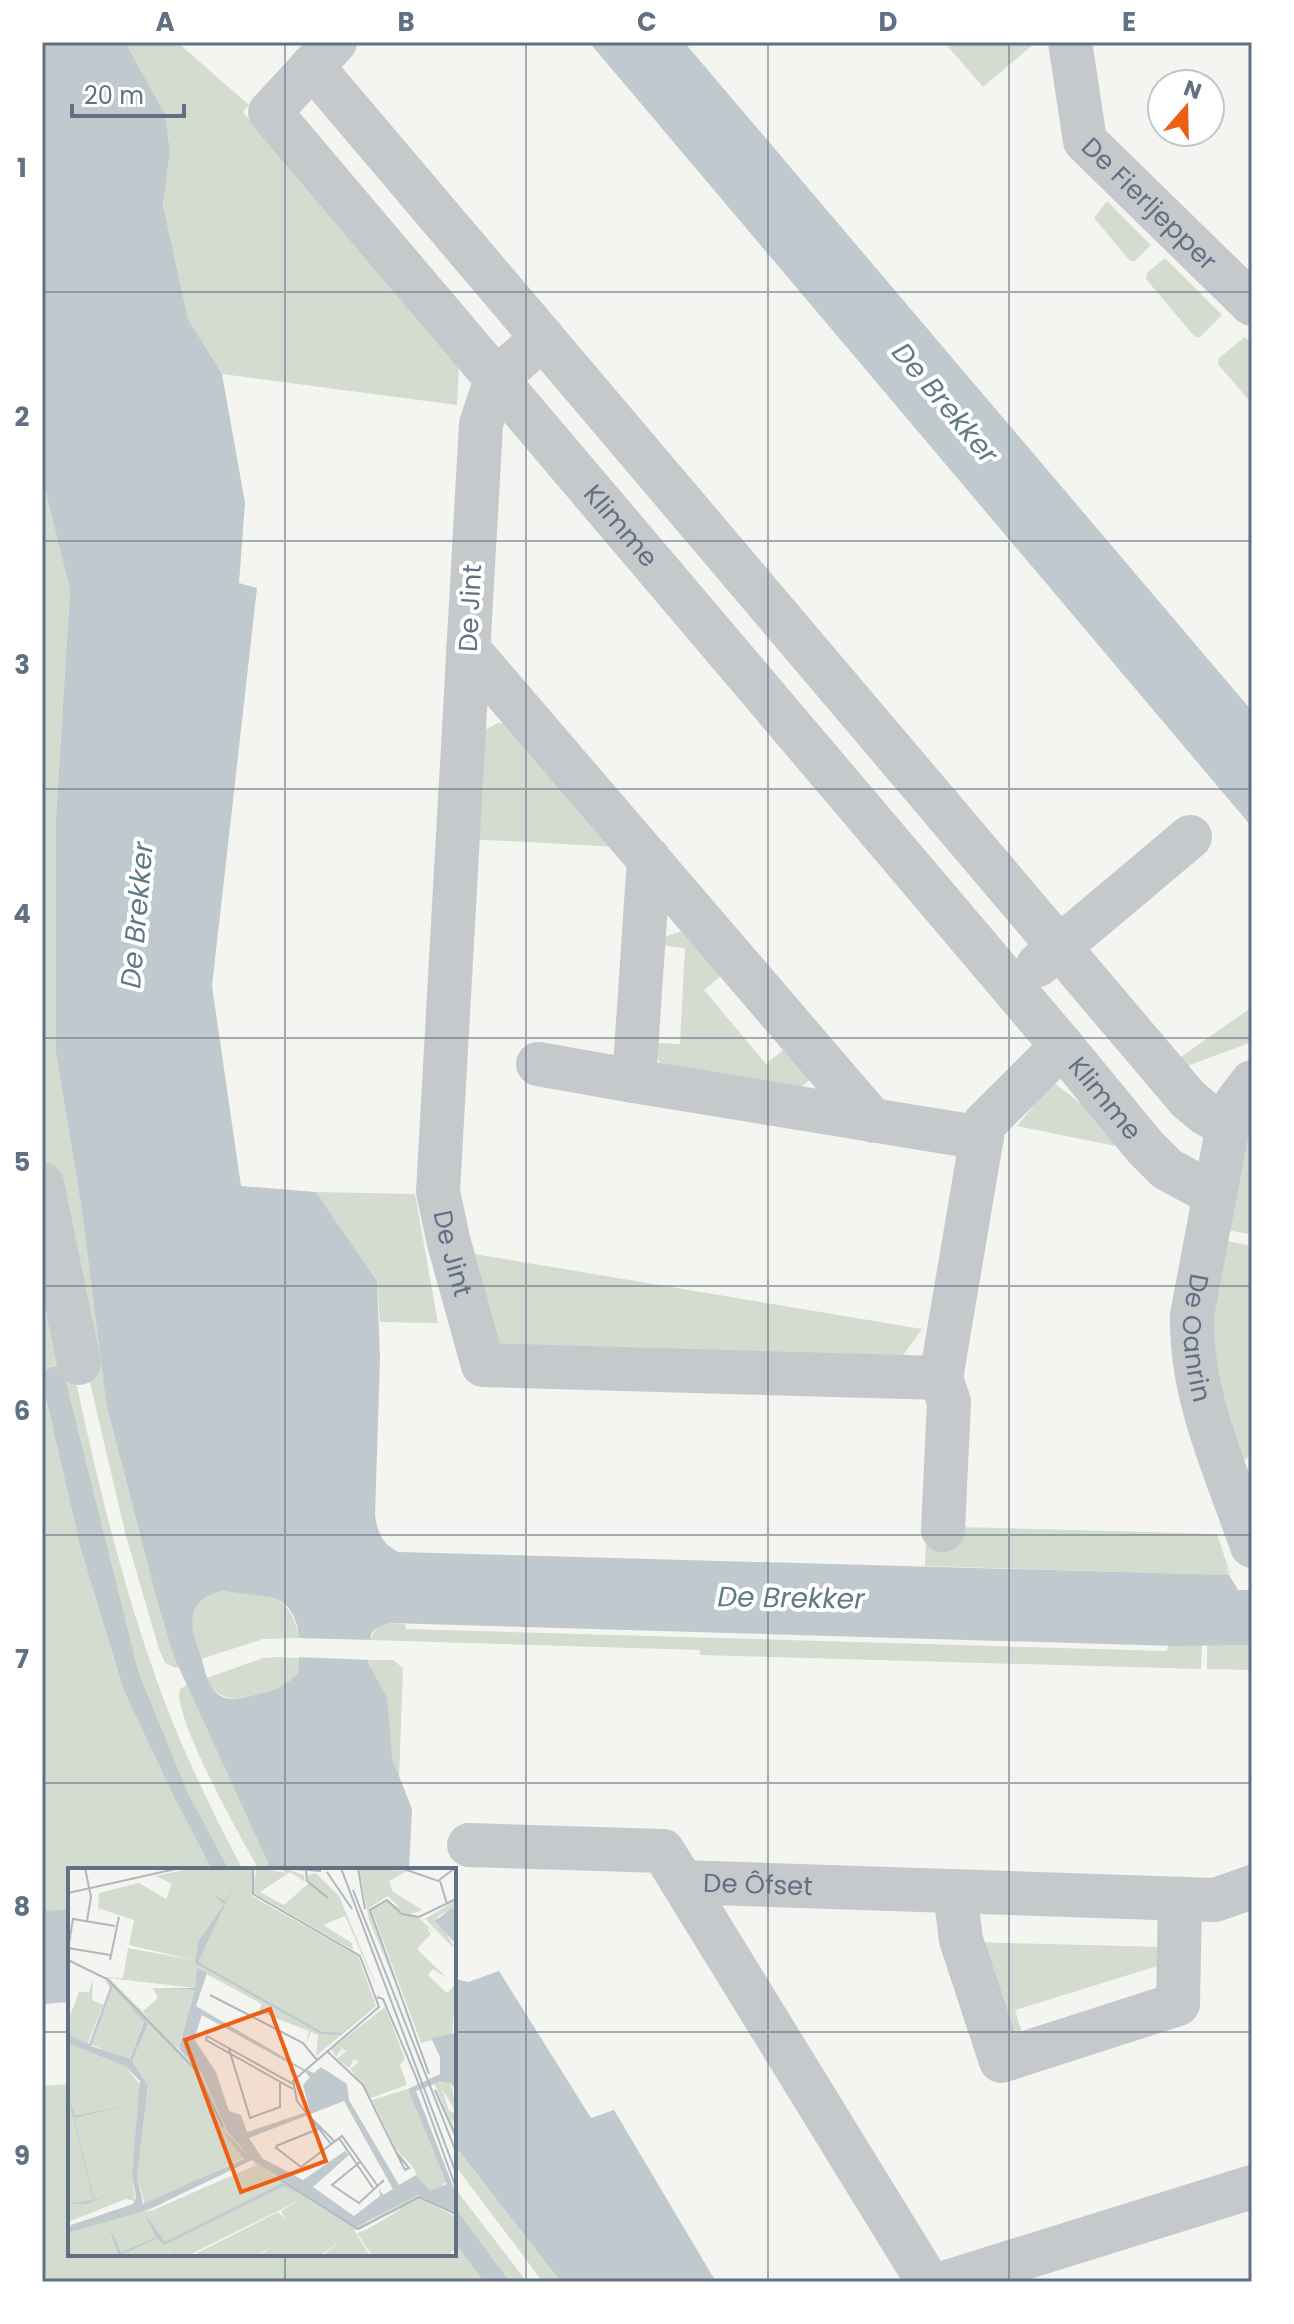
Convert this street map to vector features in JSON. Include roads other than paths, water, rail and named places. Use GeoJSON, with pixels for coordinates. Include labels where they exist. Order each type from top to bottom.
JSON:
{"type":"FeatureCollection","features":[{"type":"Feature","properties":{"kind":"street","name":"De Fierljepper"},"geometry":{"type":"LineString","coordinates":[[1070,42],[1085,141],[1252,304]]}},
{"type":"Feature","properties":{"kind":"street","name":"Klimme"},"geometry":{"type":"LineString","coordinates":[[1213,1194],[1167,1169],[1145,1147],[270,112],[324,54],[543,338],[1188,1099],[1206,1114],[1228,1125]]}},
{"type":"Feature","properties":{"kind":"street"},"geometry":{"type":"LineString","coordinates":[[496,379],[543,338]]}},
{"type":"Feature","properties":{"kind":"street","name":"De Jint"},"geometry":{"type":"LineString","coordinates":[[496,379],[481,424],[438,1192],[483,1365],[941,1378]]}},
{"type":"Feature","properties":{"kind":"street"},"geometry":{"type":"LineString","coordinates":[[468,649],[873,1121]]}},
{"type":"Feature","properties":{"kind":"street"},"geometry":{"type":"LineString","coordinates":[[1012,987],[1190,837]]}},
{"type":"Feature","properties":{"kind":"street"},"geometry":{"type":"LineString","coordinates":[[634,1081],[649,859]]}},
{"type":"Feature","properties":{"kind":"street"},"geometry":{"type":"LineString","coordinates":[[943,1530],[949,1402],[941,1378],[984,1124],[1062,1046]]}},
{"type":"Feature","properties":{"kind":"street"},"geometry":{"type":"LineString","coordinates":[[538,1064],[982,1138]]}},
{"type":"Feature","properties":{"kind":"street","name":"De Oanrin"},"geometry":{"type":"LineString","coordinates":[[1252,1082],[1236,1103],[1228,1125],[1192,1315],[1191,1345],[1196,1379],[1252,1546]]}},
{"type":"Feature","properties":{"kind":"street"},"geometry":{"type":"LineString","coordinates":[[42,1184],[79,1363]]}},
{"type":"Feature","properties":{"kind":"street"},"geometry":{"type":"LineString","coordinates":[[469,1845],[663,1851],[682,1882]]}},
{"type":"Feature","properties":{"kind":"street","name":"De Ôfset"},"geometry":{"type":"LineString","coordinates":[[682,1882],[1215,1900],[1252,1887]]}},
{"type":"Feature","properties":{"kind":"street","name":"De Ôfset"},"geometry":{"type":"LineString","coordinates":[[682,1882],[928,2282]]}},
{"type":"Feature","properties":{"kind":"street"},"geometry":{"type":"LineString","coordinates":[[955,1892],[961,1940],[1001,2061],[1178,2004],[1180,1899]]}},
{"type":"Feature","properties":{"kind":"street"},"geometry":{"type":"LineString","coordinates":[[947,2282],[1252,2187]]}},
{"type":"Feature","properties":{"kind":"water","name":"De Brekker"},"geometry":{"type":"Polygon","coordinates":[[[42,42],[125,42],[165,114],[170,151],[163,205],[188,319],[222,374],[245,503],[239,583],[257,588],[212,986],[241,1186],[316,1192],[377,1281],[380,1357],[375,1516],[384,1541],[398,1552],[1229,1575],[1238,1590],[1252,1590],[1252,1645],[1174,1646],[389,1623],[376,1628],[371,1634],[368,1663],[387,1698],[392,1758],[412,1809],[409,1868],[267,1868],[268,1863],[175,1659],[106,1403],[82,1211],[56,1054],[56,818],[70,590],[42,477],[42,42]],[[223,1591],[210,1595],[196,1608],[193,1616],[194,1636],[206,1675],[215,1691],[225,1698],[244,1698],[268,1692],[298,1673],[299,1639],[294,1617],[289,1608],[269,1597],[223,1591]]]}},
{"type":"Feature","properties":{"kind":"water","name":"De Brekker"},"geometry":{"type":"Polygon","coordinates":[[[589,42],[684,42],[1252,711],[1252,827],[589,42]]]}},
{"type":"Feature","properties":{"kind":"water"},"geometry":{"type":"Polygon","coordinates":[[[51,1367],[62,1367],[138,1671],[187,1791],[228,1868],[211,1868],[124,1691],[81,1550],[42,1372],[51,1367]]]}},
{"type":"Feature","properties":{"kind":"water"},"geometry":{"type":"Polygon","coordinates":[[[68,1909],[68,2002],[42,2004],[42,1911],[68,1909]]]}},
{"type":"Feature","properties":{"kind":"water"},"geometry":{"type":"Polygon","coordinates":[[[499,1971],[591,2118],[614,2110],[716,2282],[561,2282],[456,2148],[456,1979],[468,1982],[499,1971]]]}},
{"type":"Feature","properties":{"kind":"water"},"geometry":{"type":"Polygon","coordinates":[[[456,2209],[510,2282],[484,2282],[456,2245],[456,2209]]]}}]}
